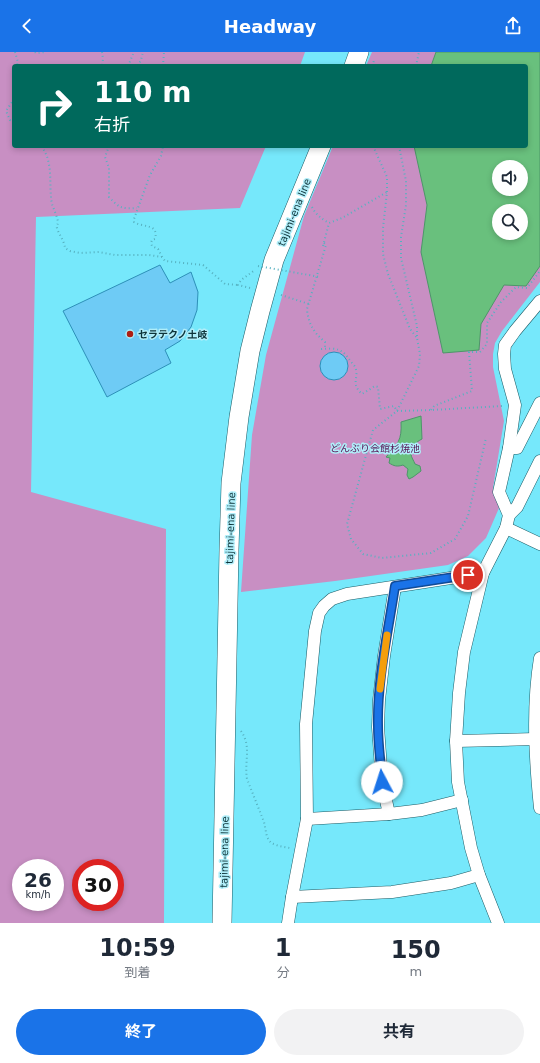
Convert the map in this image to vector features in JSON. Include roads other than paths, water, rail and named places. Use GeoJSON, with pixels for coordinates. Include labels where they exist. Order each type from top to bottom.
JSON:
{"type":"FeatureCollection","features":[{"type":"Feature","properties":{"kind":"main road"},"geometry":{"type":"LineString","coordinates":[[355,64],[360,52]]}},
{"type":"Feature","properties":{"kind":"main road","name":"tajimi-ena line"},"geometry":{"type":"LineString","coordinates":[[222,923],[231,483],[239,417],[250,350],[274,260],[320,148]]}},
{"type":"Feature","properties":{"kind":"street"},"geometry":{"type":"LineString","coordinates":[[498,923],[478,875],[458,782],[456,741],[459,693],[464,652],[483,573],[506,528],[508,515],[499,492],[509,448],[515,405],[505,370],[504,354],[506,345],[514,332],[540,301]]}},
{"type":"Feature","properties":{"kind":"street"},"geometry":{"type":"LineString","coordinates":[[509,448],[517,448],[540,403]]}},
{"type":"Feature","properties":{"kind":"street"},"geometry":{"type":"LineString","coordinates":[[508,515],[517,507],[540,463]]}},
{"type":"Feature","properties":{"kind":"street"},"geometry":{"type":"LineString","coordinates":[[506,528],[540,544]]}},
{"type":"Feature","properties":{"kind":"street"},"geometry":{"type":"LineString","coordinates":[[288,923],[307,819],[306,724],[315,631],[319,613],[328,602],[338,596],[483,573]]}},
{"type":"Feature","properties":{"kind":"street"},"geometry":{"type":"LineString","coordinates":[[389,814],[382,782],[378,728],[379,700],[384,656],[395,586]]}},
{"type":"Feature","properties":{"kind":"street"},"geometry":{"type":"LineString","coordinates":[[540,658],[537,673],[538,703],[535,740],[540,808]]}},
{"type":"Feature","properties":{"kind":"street"},"geometry":{"type":"LineString","coordinates":[[456,741],[535,740]]}},
{"type":"Feature","properties":{"kind":"street"},"geometry":{"type":"LineString","coordinates":[[307,819],[389,814],[422,810],[462,800]]}},
{"type":"Feature","properties":{"kind":"street"},"geometry":{"type":"LineString","coordinates":[[292,897],[392,892],[451,883],[478,875]]}},
{"type":"Feature","properties":{"kind":"place","name":"セラテクノ土岐"},"geometry":{"type":"Point","coordinates":[130,334]}},
{"type":"Feature","properties":{"kind":"park label","name":"どんぶり会館杉焼池"},"geometry":{"type":"Point","coordinates":[375,448]}}]}
